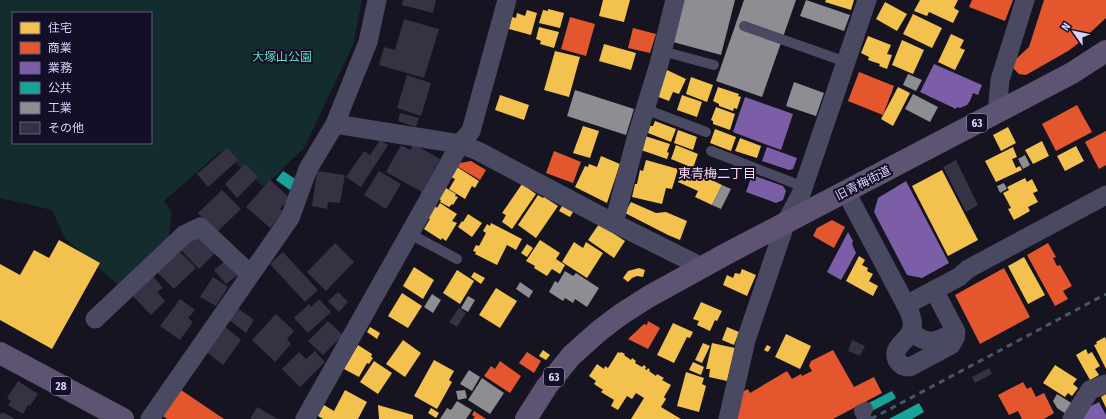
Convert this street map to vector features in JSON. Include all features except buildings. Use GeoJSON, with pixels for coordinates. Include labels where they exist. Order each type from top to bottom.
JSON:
{"type":"FeatureCollection","features":[{"type":"Feature","properties":{"kind":"main road","name":"旧青梅街道"},"geometry":{"type":"LineString","coordinates":[[526,419],[547,386],[572,356],[620,315],[648,296],[786,222],[1072,73],[1106,51]]}},
{"type":"Feature","properties":{"kind":"main road","name":"28"},"geometry":{"type":"LineString","coordinates":[[0,353],[123,419]]}},
{"type":"Feature","properties":{"kind":"street"},"geometry":{"type":"LineString","coordinates":[[150,419],[290,218],[308,169],[334,124],[368,42],[377,0]]}},
{"type":"Feature","properties":{"kind":"street"},"geometry":{"type":"LineString","coordinates":[[306,419],[460,144],[471,131],[507,0]]}},
{"type":"Feature","properties":{"kind":"street"},"geometry":{"type":"LineString","coordinates":[[614,223],[675,0]]}},
{"type":"Feature","properties":{"kind":"street"},"geometry":{"type":"LineString","coordinates":[[728,419],[746,340],[786,222],[804,187],[867,0]]}},
{"type":"Feature","properties":{"kind":"street"},"geometry":{"type":"LineString","coordinates":[[997,113],[1000,80],[1025,0]]}},
{"type":"Feature","properties":{"kind":"street"},"geometry":{"type":"LineString","coordinates":[[334,124],[460,144],[478,151],[614,223],[702,267]]}},
{"type":"Feature","properties":{"kind":"street"},"geometry":{"type":"LineString","coordinates":[[846,192],[906,305],[913,322],[911,332],[897,348],[895,356],[898,362],[903,366],[910,367],[951,345],[955,338],[956,332],[934,290]]}},
{"type":"Feature","properties":{"kind":"street"},"geometry":{"type":"LineString","coordinates":[[906,305],[959,277],[968,269],[1106,195]]}},
{"type":"Feature","properties":{"kind":"street"},"geometry":{"type":"LineString","coordinates":[[95,319],[184,234],[200,227],[250,274]]}},
{"type":"Feature","properties":{"kind":"street"},"geometry":{"type":"LineString","coordinates":[[911,332],[921,339],[930,342],[942,339],[956,332]]}},
{"type":"Feature","properties":{"kind":"street"},"geometry":{"type":"LineString","coordinates":[[1072,419],[1090,390],[1106,384]]}},
{"type":"Feature","properties":{"kind":"lane"},"geometry":{"type":"LineString","coordinates":[[744,26],[846,62]]}},
{"type":"Feature","properties":{"kind":"lane"},"geometry":{"type":"LineString","coordinates":[[662,51],[714,65]]}},
{"type":"Feature","properties":{"kind":"lane"},"geometry":{"type":"LineString","coordinates":[[645,109],[706,132]]}},
{"type":"Feature","properties":{"kind":"lane"},"geometry":{"type":"LineString","coordinates":[[710,151],[804,187]]}},
{"type":"Feature","properties":{"kind":"lane"},"geometry":{"type":"LineString","coordinates":[[410,234],[456,259]]}},
{"type":"Feature","properties":{"kind":"green space","name":"大塚山公園"},"geometry":{"type":"Polygon","coordinates":[[[0,0],[362,0],[353,45],[304,148],[264,187],[221,151],[164,201],[172,212],[168,243],[118,285],[65,238],[52,210],[0,198],[0,0]]]}},
{"type":"Feature","properties":{"kind":"railway"},"geometry":{"type":"LineString","coordinates":[[871,419],[1106,294]]}},
{"type":"Feature","properties":{"kind":"district","name":"東青梅二丁目"},"geometry":{"type":"Point","coordinates":[717,173]}}]}
